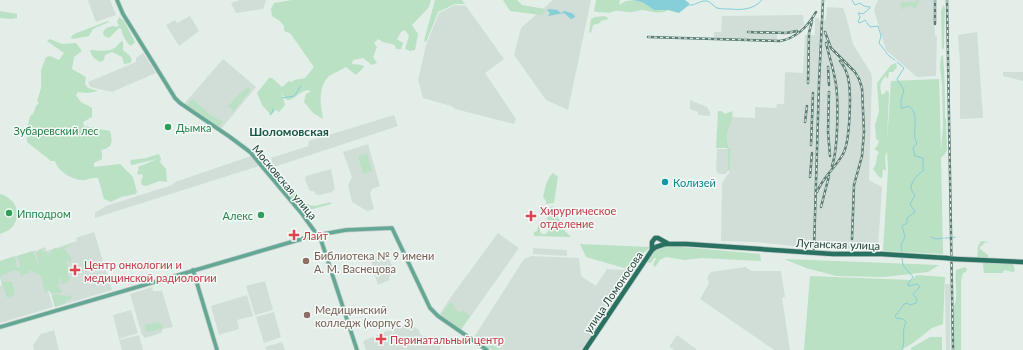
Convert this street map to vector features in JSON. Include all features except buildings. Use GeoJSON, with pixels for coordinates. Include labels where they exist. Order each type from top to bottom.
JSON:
{"type":"FeatureCollection","features":[{"type":"Feature","properties":{"kind":"highway"},"geometry":{"type":"LineString","coordinates":[[652,250],[653,240],[655,238],[669,243]]}},
{"type":"Feature","properties":{"kind":"highway"},"geometry":{"type":"LineString","coordinates":[[653,244],[658,246],[661,244],[660,239]]}},
{"type":"Feature","properties":{"kind":"highway","name":"Луганская улица"},"geometry":{"type":"LineString","coordinates":[[658,246],[669,243],[833,254],[881,254],[1023,262]]}},
{"type":"Feature","properties":{"kind":"highway","name":"улица Ломоносова"},"geometry":{"type":"LineString","coordinates":[[584,350],[652,250],[658,246]]}},
{"type":"Feature","properties":{"kind":"main road","name":"Московская улица"},"geometry":{"type":"LineString","coordinates":[[117,0],[120,8],[169,89],[180,103],[250,152],[294,203],[321,240],[356,350]]}},
{"type":"Feature","properties":{"kind":"main road"},"geometry":{"type":"LineString","coordinates":[[0,327],[316,234],[346,230],[392,228],[430,308],[438,316],[487,350]]}},
{"type":"Feature","properties":{"kind":"main road"},"geometry":{"type":"LineString","coordinates":[[193,270],[217,350]]}},
{"type":"Feature","properties":{"kind":"shaded area"},"geometry":{"type":"Polygon","coordinates":[[[110,0],[116,15],[96,22],[88,1],[110,0]]]}},
{"type":"Feature","properties":{"kind":"shaded area"},"geometry":{"type":"Polygon","coordinates":[[[240,0],[266,0],[263,9],[236,13],[231,3],[240,0]]]}},
{"type":"Feature","properties":{"kind":"shaded area"},"geometry":{"type":"Polygon","coordinates":[[[553,0],[591,0],[568,110],[546,100],[514,55],[521,28],[553,0]]]}},
{"type":"Feature","properties":{"kind":"shaded area"},"geometry":{"type":"Polygon","coordinates":[[[878,0],[933,0],[935,36],[937,36],[936,76],[917,77],[886,50],[874,10],[878,0]]]}},
{"type":"Feature","properties":{"kind":"shaded area"},"geometry":{"type":"Polygon","coordinates":[[[455,5],[466,6],[504,59],[485,73],[516,119],[514,124],[455,109],[451,106],[423,98],[418,80],[426,45],[439,13],[455,5]]]}},
{"type":"Feature","properties":{"kind":"shaded area"},"geometry":{"type":"Polygon","coordinates":[[[827,7],[843,8],[853,44],[871,73],[869,180],[882,187],[878,249],[820,249],[755,242],[721,241],[722,183],[730,171],[731,148],[728,148],[728,131],[732,117],[755,118],[755,107],[776,108],[777,104],[784,104],[785,72],[803,73],[805,35],[815,35],[815,18],[819,18],[819,21],[824,21],[826,19],[827,7]]]}},
{"type":"Feature","properties":{"kind":"shaded area"},"geometry":{"type":"Polygon","coordinates":[[[803,15],[804,25],[798,30],[799,32],[792,34],[777,34],[777,40],[714,39],[714,32],[721,32],[722,16],[803,15]]]}},
{"type":"Feature","properties":{"kind":"shaded area"},"geometry":{"type":"Polygon","coordinates":[[[190,16],[199,31],[179,46],[166,25],[175,20],[177,23],[190,16]]]}},
{"type":"Feature","properties":{"kind":"shaded area"},"geometry":{"type":"Polygon","coordinates":[[[977,32],[983,118],[960,119],[960,63],[958,35],[977,32]]]}},
{"type":"Feature","properties":{"kind":"shaded area"},"geometry":{"type":"Polygon","coordinates":[[[143,53],[156,73],[112,92],[90,87],[88,82],[136,62],[136,58],[143,53]]]}},
{"type":"Feature","properties":{"kind":"shaded area"},"geometry":{"type":"Polygon","coordinates":[[[223,59],[256,87],[221,129],[184,104],[223,59]]]}},
{"type":"Feature","properties":{"kind":"shaded area"},"geometry":{"type":"Polygon","coordinates":[[[1003,72],[1023,72],[1023,81],[1003,76],[1003,72]]]}},
{"type":"Feature","properties":{"kind":"shaded area"},"geometry":{"type":"Polygon","coordinates":[[[690,100],[707,107],[710,112],[710,116],[698,115],[698,112],[690,109],[690,100]]]}},
{"type":"Feature","properties":{"kind":"shaded area"},"geometry":{"type":"Polygon","coordinates":[[[394,115],[398,126],[274,167],[271,158],[308,146],[309,141],[394,115]]]}},
{"type":"Feature","properties":{"kind":"shaded area"},"geometry":{"type":"Polygon","coordinates":[[[368,144],[380,186],[372,189],[370,194],[374,209],[367,211],[352,202],[348,185],[352,177],[343,152],[368,144]]]}},
{"type":"Feature","properties":{"kind":"shaded area"},"geometry":{"type":"Polygon","coordinates":[[[717,149],[728,149],[728,171],[725,174],[719,174],[716,170],[717,149]]]}},
{"type":"Feature","properties":{"kind":"shaded area"},"geometry":{"type":"Polygon","coordinates":[[[251,156],[259,166],[95,218],[95,213],[106,206],[172,185],[175,182],[251,156]]]}},
{"type":"Feature","properties":{"kind":"shaded area"},"geometry":{"type":"Polygon","coordinates":[[[331,169],[335,189],[332,192],[320,195],[310,191],[305,180],[306,176],[331,169]]]}},
{"type":"Feature","properties":{"kind":"shaded area","name":"Центр онкологии и медицинской радиологии"},"geometry":{"type":"Polygon","coordinates":[[[94,232],[112,290],[55,307],[38,250],[45,247],[47,251],[77,241],[76,238],[94,232]]]}},
{"type":"Feature","properties":{"kind":"shaded area"},"geometry":{"type":"Polygon","coordinates":[[[498,233],[519,248],[461,330],[439,315],[498,233]]]}},
{"type":"Feature","properties":{"kind":"shaded area"},"geometry":{"type":"Polygon","coordinates":[[[533,248],[567,250],[567,256],[533,254],[533,248]]]}},
{"type":"Feature","properties":{"kind":"shaded area"},"geometry":{"type":"Polygon","coordinates":[[[36,250],[53,307],[0,323],[0,286],[2,285],[0,277],[0,261],[36,250]]]}},
{"type":"Feature","properties":{"kind":"shaded area"},"geometry":{"type":"Polygon","coordinates":[[[380,255],[381,258],[388,256],[394,271],[389,277],[390,280],[378,285],[370,258],[380,255]]]}},
{"type":"Feature","properties":{"kind":"shaded area"},"geometry":{"type":"Polygon","coordinates":[[[531,256],[579,258],[581,276],[596,286],[607,269],[622,270],[637,267],[582,350],[500,350],[476,334],[524,259],[531,256]]]}},
{"type":"Feature","properties":{"kind":"shaded area"},"geometry":{"type":"Polygon","coordinates":[[[745,267],[752,271],[781,271],[785,297],[782,298],[790,350],[774,350],[700,299],[709,283],[707,278],[711,272],[745,267]]]}},
{"type":"Feature","properties":{"kind":"shaded area"},"geometry":{"type":"Polygon","coordinates":[[[265,281],[273,310],[255,315],[246,286],[265,281]]]}},
{"type":"Feature","properties":{"kind":"shaded area"},"geometry":{"type":"Polygon","coordinates":[[[945,284],[950,284],[950,350],[946,350],[945,284]]]}},
{"type":"Feature","properties":{"kind":"shaded area"},"geometry":{"type":"Polygon","coordinates":[[[152,287],[153,291],[162,291],[173,327],[163,329],[161,333],[145,338],[142,335],[130,294],[152,287]]]}},
{"type":"Feature","properties":{"kind":"shaded area"},"geometry":{"type":"Polygon","coordinates":[[[247,295],[253,316],[237,320],[239,329],[219,335],[211,306],[247,295]]]}},
{"type":"Feature","properties":{"kind":"shaded area"},"geometry":{"type":"Polygon","coordinates":[[[131,310],[138,333],[119,339],[113,315],[131,310]]]}},
{"type":"Feature","properties":{"kind":"shaded area"},"geometry":{"type":"Polygon","coordinates":[[[274,312],[281,337],[264,343],[256,317],[274,312]]]}},
{"type":"Feature","properties":{"kind":"shaded area"},"geometry":{"type":"Polygon","coordinates":[[[410,324],[419,330],[420,334],[424,337],[426,335],[440,346],[440,350],[366,350],[363,341],[387,331],[392,330],[392,333],[394,332],[394,329],[410,324]]]}},
{"type":"Feature","properties":{"kind":"shaded area"},"geometry":{"type":"Polygon","coordinates":[[[54,330],[59,350],[34,350],[33,345],[41,334],[54,330]]]}},
{"type":"Feature","properties":{"kind":"shaded area"},"geometry":{"type":"Polygon","coordinates":[[[139,335],[143,350],[122,350],[119,340],[139,335]]]}},
{"type":"Feature","properties":{"kind":"shaded area"},"geometry":{"type":"Polygon","coordinates":[[[677,335],[696,350],[675,350],[669,347],[677,335]]]}},
{"type":"Feature","properties":{"kind":"shaded area"},"geometry":{"type":"Polygon","coordinates":[[[282,342],[285,350],[266,350],[265,347],[282,342]]]}},
{"type":"Feature","properties":{"kind":"green space"},"geometry":{"type":"Polygon","coordinates":[[[292,0],[431,0],[429,7],[412,25],[418,34],[415,50],[410,51],[405,49],[409,36],[405,30],[401,32],[397,39],[403,43],[401,49],[396,49],[395,45],[378,39],[374,43],[377,47],[373,57],[377,63],[372,65],[363,58],[353,60],[352,64],[362,65],[364,67],[356,75],[346,67],[329,76],[321,91],[323,119],[313,113],[304,102],[306,94],[310,92],[309,90],[300,93],[290,100],[287,100],[284,97],[281,91],[285,105],[279,112],[276,110],[271,115],[262,105],[257,93],[269,78],[272,78],[282,87],[289,81],[292,82],[294,80],[305,78],[314,67],[290,33],[286,32],[280,21],[272,16],[271,9],[274,3],[292,0]]]}},
{"type":"Feature","properties":{"kind":"green space"},"geometry":{"type":"Polygon","coordinates":[[[435,0],[462,0],[465,4],[455,4],[438,12],[426,42],[424,41],[435,0]]]}},
{"type":"Feature","properties":{"kind":"green space"},"geometry":{"type":"Polygon","coordinates":[[[503,0],[517,0],[522,5],[545,9],[541,15],[510,11],[503,0]]]}},
{"type":"Feature","properties":{"kind":"green space"},"geometry":{"type":"Polygon","coordinates":[[[596,0],[620,0],[619,5],[626,1],[634,0],[644,3],[654,10],[668,10],[659,12],[639,10],[633,12],[597,12],[594,11],[596,0]]]}},
{"type":"Feature","properties":{"kind":"green space"},"geometry":{"type":"Polygon","coordinates":[[[920,0],[916,8],[910,6],[901,10],[901,2],[915,2],[920,0]]]}},
{"type":"Feature","properties":{"kind":"green space"},"geometry":{"type":"Polygon","coordinates":[[[943,5],[945,8],[944,48],[942,50],[941,11],[943,5]]]}},
{"type":"Feature","properties":{"kind":"green space"},"geometry":{"type":"Polygon","coordinates":[[[0,11],[17,14],[17,18],[0,18],[0,11]]]}},
{"type":"Feature","properties":{"kind":"green space"},"geometry":{"type":"Polygon","coordinates":[[[605,16],[609,19],[593,25],[591,33],[589,32],[591,19],[605,16]]]}},
{"type":"Feature","properties":{"kind":"green space"},"geometry":{"type":"Polygon","coordinates":[[[119,17],[124,21],[135,42],[131,46],[126,41],[121,29],[119,28],[109,38],[104,36],[103,32],[106,28],[113,26],[117,27],[119,25],[117,22],[119,17]]]}},
{"type":"Feature","properties":{"kind":"green space"},"geometry":{"type":"Polygon","coordinates":[[[108,21],[109,22],[93,29],[89,36],[72,39],[71,37],[74,34],[108,21]]]}},
{"type":"Feature","properties":{"kind":"green space","name":"Зубаревский лес"},"geometry":{"type":"Polygon","coordinates":[[[50,39],[62,44],[76,43],[82,51],[74,57],[72,69],[86,77],[85,84],[88,88],[98,91],[88,93],[78,92],[76,95],[81,102],[92,108],[92,117],[83,122],[84,126],[110,131],[111,135],[112,141],[110,146],[101,150],[102,159],[94,163],[94,167],[120,164],[133,177],[137,192],[136,194],[121,197],[111,202],[104,199],[98,178],[81,180],[67,175],[59,169],[55,161],[51,161],[27,142],[27,129],[30,116],[33,114],[39,103],[37,101],[41,88],[41,70],[46,57],[50,56],[59,60],[64,53],[47,41],[50,39]]]}},
{"type":"Feature","properties":{"kind":"green space"},"geometry":{"type":"Polygon","coordinates":[[[123,41],[123,50],[132,60],[130,63],[124,64],[122,57],[112,52],[105,55],[104,60],[100,62],[94,57],[90,50],[110,50],[123,41]]]}},
{"type":"Feature","properties":{"kind":"green space"},"geometry":{"type":"Polygon","coordinates":[[[943,55],[947,150],[941,158],[943,254],[883,251],[888,170],[887,151],[885,157],[886,171],[883,169],[882,178],[879,177],[873,169],[879,152],[874,149],[879,141],[876,139],[875,125],[879,111],[877,83],[891,65],[896,63],[897,67],[893,72],[889,72],[888,79],[886,76],[882,80],[881,84],[882,95],[886,90],[889,92],[887,142],[891,81],[939,79],[941,150],[943,125],[940,67],[941,57],[943,55]]]}},
{"type":"Feature","properties":{"kind":"green space"},"geometry":{"type":"Polygon","coordinates":[[[247,87],[250,91],[233,112],[233,110],[228,107],[229,105],[247,87]]]}},
{"type":"Feature","properties":{"kind":"green space"},"geometry":{"type":"Polygon","coordinates":[[[193,99],[209,114],[223,122],[219,127],[187,106],[187,104],[193,99]]]}},
{"type":"Feature","properties":{"kind":"green space"},"geometry":{"type":"Polygon","coordinates":[[[718,111],[725,114],[732,111],[732,119],[728,131],[728,148],[731,148],[730,171],[728,170],[728,149],[716,148],[718,111]]]}},
{"type":"Feature","properties":{"kind":"green space"},"geometry":{"type":"Polygon","coordinates":[[[367,153],[372,171],[363,174],[358,156],[367,153]]]}},
{"type":"Feature","properties":{"kind":"green space"},"geometry":{"type":"Polygon","coordinates":[[[159,154],[161,159],[160,162],[166,169],[167,182],[160,181],[146,186],[142,185],[141,182],[143,176],[142,174],[138,175],[138,167],[157,159],[132,165],[130,163],[131,160],[159,154]]]}},
{"type":"Feature","properties":{"kind":"green space"},"geometry":{"type":"Polygon","coordinates":[[[553,173],[558,177],[554,203],[546,204],[543,197],[545,187],[547,181],[553,173]]]}},
{"type":"Feature","properties":{"kind":"green space"},"geometry":{"type":"Polygon","coordinates":[[[282,176],[304,202],[309,205],[315,206],[331,202],[331,204],[302,212],[277,181],[282,176]]]}},
{"type":"Feature","properties":{"kind":"green space","name":"Ипподром"},"geometry":{"type":"Polygon","coordinates":[[[0,194],[9,198],[13,202],[16,206],[17,216],[12,227],[0,234],[0,194]]]}},
{"type":"Feature","properties":{"kind":"green space"},"geometry":{"type":"Polygon","coordinates":[[[553,206],[554,210],[551,211],[551,214],[553,216],[557,215],[564,230],[571,237],[534,236],[534,232],[537,231],[539,223],[540,232],[542,234],[548,232],[549,224],[547,220],[550,207],[553,206]]]}},
{"type":"Feature","properties":{"kind":"green space"},"geometry":{"type":"Polygon","coordinates":[[[981,241],[989,242],[980,246],[980,249],[988,255],[988,259],[977,258],[978,246],[981,241]]]}},
{"type":"Feature","properties":{"kind":"green space"},"geometry":{"type":"Polygon","coordinates":[[[75,242],[64,249],[71,257],[71,263],[66,260],[69,269],[67,274],[70,277],[67,283],[62,284],[59,278],[60,284],[56,287],[60,286],[59,288],[62,291],[61,293],[51,293],[48,290],[46,293],[41,276],[35,272],[30,270],[29,273],[20,276],[20,272],[15,270],[1,276],[3,282],[11,281],[15,291],[13,296],[7,298],[0,276],[0,261],[15,256],[18,268],[20,266],[17,256],[33,251],[38,264],[36,252],[41,249],[49,253],[49,256],[51,254],[50,251],[55,248],[58,249],[75,242]]]}},
{"type":"Feature","properties":{"kind":"green space"},"geometry":{"type":"Polygon","coordinates":[[[580,244],[650,247],[640,257],[637,266],[624,268],[586,257],[580,244]]]}},
{"type":"Feature","properties":{"kind":"green space"},"geometry":{"type":"Polygon","coordinates":[[[661,245],[760,254],[761,261],[701,258],[685,260],[666,257],[660,260],[655,267],[653,265],[656,258],[654,258],[651,263],[646,262],[653,251],[661,245]]]}},
{"type":"Feature","properties":{"kind":"green space"},"geometry":{"type":"Polygon","coordinates":[[[784,259],[939,265],[928,272],[884,277],[836,276],[806,268],[784,259]]]}},
{"type":"Feature","properties":{"kind":"green space"},"geometry":{"type":"Polygon","coordinates":[[[984,262],[1013,264],[1015,271],[1004,270],[1003,273],[984,273],[984,262]]]}},
{"type":"Feature","properties":{"kind":"green space"},"geometry":{"type":"Polygon","coordinates":[[[965,267],[967,269],[966,272],[963,273],[961,281],[961,350],[954,350],[956,270],[965,267]]]}},
{"type":"Feature","properties":{"kind":"green space"},"geometry":{"type":"Polygon","coordinates":[[[917,275],[945,277],[943,324],[932,328],[913,343],[901,350],[804,350],[810,276],[911,280],[917,275]]]}},
{"type":"Feature","properties":{"kind":"green space"},"geometry":{"type":"Polygon","coordinates":[[[54,294],[66,296],[70,295],[72,297],[64,304],[55,307],[52,296],[54,294]]]}},
{"type":"Feature","properties":{"kind":"green space"},"geometry":{"type":"Polygon","coordinates":[[[450,302],[459,312],[464,311],[470,316],[461,329],[441,315],[450,302]]]}},
{"type":"Feature","properties":{"kind":"green space"},"geometry":{"type":"Polygon","coordinates":[[[158,322],[163,324],[161,329],[148,332],[145,330],[145,325],[158,322]]]}},
{"type":"Feature","properties":{"kind":"green space"},"geometry":{"type":"Polygon","coordinates":[[[476,334],[500,350],[492,350],[474,338],[476,334]]]}},
{"type":"Feature","properties":{"kind":"green space"},"geometry":{"type":"Polygon","coordinates":[[[930,337],[942,337],[942,350],[911,350],[911,348],[930,337]]]}},
{"type":"Feature","properties":{"kind":"water"},"geometry":{"type":"Polygon","coordinates":[[[634,0],[685,0],[689,3],[689,5],[679,13],[668,10],[654,10],[644,3],[634,0]]]}},
{"type":"Feature","properties":{"kind":"water"},"geometry":{"type":"Polygon","coordinates":[[[547,10],[557,10],[561,13],[564,11],[572,13],[575,16],[571,19],[564,13],[548,16],[550,13],[547,10]]]}},
{"type":"Feature","properties":{"kind":"waterway"},"geometry":{"type":"LineString","coordinates":[[689,5],[707,1],[717,8],[743,9],[751,8],[762,0]]}},
{"type":"Feature","properties":{"kind":"waterway"},"geometry":{"type":"LineString","coordinates":[[852,0],[855,5],[860,3],[864,6],[870,7],[863,14],[858,13],[860,17],[858,22],[860,23],[865,20],[870,27],[878,26],[881,36],[879,43],[889,56],[895,60]]}},
{"type":"Feature","properties":{"kind":"waterway"},"geometry":{"type":"LineString","coordinates":[[897,62],[904,68],[897,79],[904,90],[901,100],[901,108],[908,106],[914,114],[915,139],[917,143],[913,148],[915,156],[923,158],[923,171],[916,177],[911,186],[911,189],[915,195],[910,204],[915,212],[907,218],[907,223],[902,226],[905,237],[901,245],[902,253]]}},
{"type":"Feature","properties":{"kind":"waterway"},"geometry":{"type":"LineString","coordinates":[[282,98],[294,96],[301,86]]}},
{"type":"Feature","properties":{"kind":"waterway"},"geometry":{"type":"LineString","coordinates":[[270,115],[273,109]]}},
{"type":"Feature","properties":{"kind":"waterway"},"geometry":{"type":"LineString","coordinates":[[931,237],[936,239],[943,238]]}},
{"type":"Feature","properties":{"kind":"waterway"},"geometry":{"type":"LineString","coordinates":[[945,238],[950,238]]}},
{"type":"Feature","properties":{"kind":"waterway"},"geometry":{"type":"LineString","coordinates":[[902,258],[903,265],[913,277],[908,286],[917,284],[920,287],[913,294],[917,300],[916,303],[910,305],[907,303],[904,304],[895,316],[896,318],[903,319],[906,322],[902,350]]}},
{"type":"Feature","properties":{"kind":"railway"},"geometry":{"type":"LineString","coordinates":[[814,249],[823,0]]}},
{"type":"Feature","properties":{"kind":"railway"},"geometry":{"type":"LineString","coordinates":[[935,0],[935,24]]}},
{"type":"Feature","properties":{"kind":"railway"},"geometry":{"type":"LineString","coordinates":[[947,0],[953,350]]}},
{"type":"Feature","properties":{"kind":"railway"},"geometry":{"type":"LineString","coordinates":[[648,37],[780,41],[792,37],[801,31],[816,12]]}},
{"type":"Feature","properties":{"kind":"railway"},"geometry":{"type":"LineString","coordinates":[[808,83],[809,33],[812,21]]}},
{"type":"Feature","properties":{"kind":"railway"},"geometry":{"type":"LineString","coordinates":[[748,32],[786,33],[797,31]]}},
{"type":"Feature","properties":{"kind":"railway"},"geometry":{"type":"LineString","coordinates":[[825,32],[831,48],[855,72],[862,88],[864,132],[862,156],[854,185],[852,239]]}},
{"type":"Feature","properties":{"kind":"railway"},"geometry":{"type":"LineString","coordinates":[[826,43],[834,75],[837,98],[837,136],[832,166]]}},
{"type":"Feature","properties":{"kind":"railway"},"geometry":{"type":"LineString","coordinates":[[817,192],[843,154],[847,140],[850,90],[847,74],[840,61]]}},
{"type":"Feature","properties":{"kind":"railway"},"geometry":{"type":"LineString","coordinates":[[828,67],[829,85]]}},
{"type":"Feature","properties":{"kind":"railway"},"geometry":{"type":"LineString","coordinates":[[829,92],[828,132],[830,156]]}},
{"type":"Feature","properties":{"kind":"railway"},"geometry":{"type":"LineString","coordinates":[[811,145],[813,93]]}},
{"type":"Feature","properties":{"kind":"railway"},"geometry":{"type":"LineString","coordinates":[[805,122],[807,106]]}},
{"type":"Feature","properties":{"kind":"railway"},"geometry":{"type":"LineString","coordinates":[[810,177],[812,153]]}},
{"type":"Feature","properties":{"kind":"railway"},"geometry":{"type":"LineString","coordinates":[[821,207],[829,176]]}},
{"type":"Feature","properties":{"kind":"place","name":"Дымка"},"geometry":{"type":"Point","coordinates":[168,127]}},
{"type":"Feature","properties":{"kind":"place","name":"Колизей"},"geometry":{"type":"Point","coordinates":[665,182]}},
{"type":"Feature","properties":{"kind":"place","name":"Ипподром"},"geometry":{"type":"Point","coordinates":[9,213]}},
{"type":"Feature","properties":{"kind":"place","name":"Алекс"},"geometry":{"type":"Point","coordinates":[261,215]}},
{"type":"Feature","properties":{"kind":"place","name":"Хирургическое отделение"},"geometry":{"type":"Point","coordinates":[531,216]}},
{"type":"Feature","properties":{"kind":"place","name":"Лайт"},"geometry":{"type":"Point","coordinates":[294,235]}},
{"type":"Feature","properties":{"kind":"place","name":"Библиотека № 9 имени А. М. Васнецова"},"geometry":{"type":"Point","coordinates":[306,261]}},
{"type":"Feature","properties":{"kind":"place","name":"Центр онкологии и медицинской радиологии"},"geometry":{"type":"Point","coordinates":[75,270]}},
{"type":"Feature","properties":{"kind":"place","name":"Медицинский колледж (корпус 3)"},"geometry":{"type":"Point","coordinates":[307,315]}},
{"type":"Feature","properties":{"kind":"place","name":"Перинатальный центр"},"geometry":{"type":"Point","coordinates":[381,339]}},
{"type":"Feature","properties":{"kind":"district","name":"Шоломовская"},"geometry":{"type":"Point","coordinates":[289,131]}}]}
